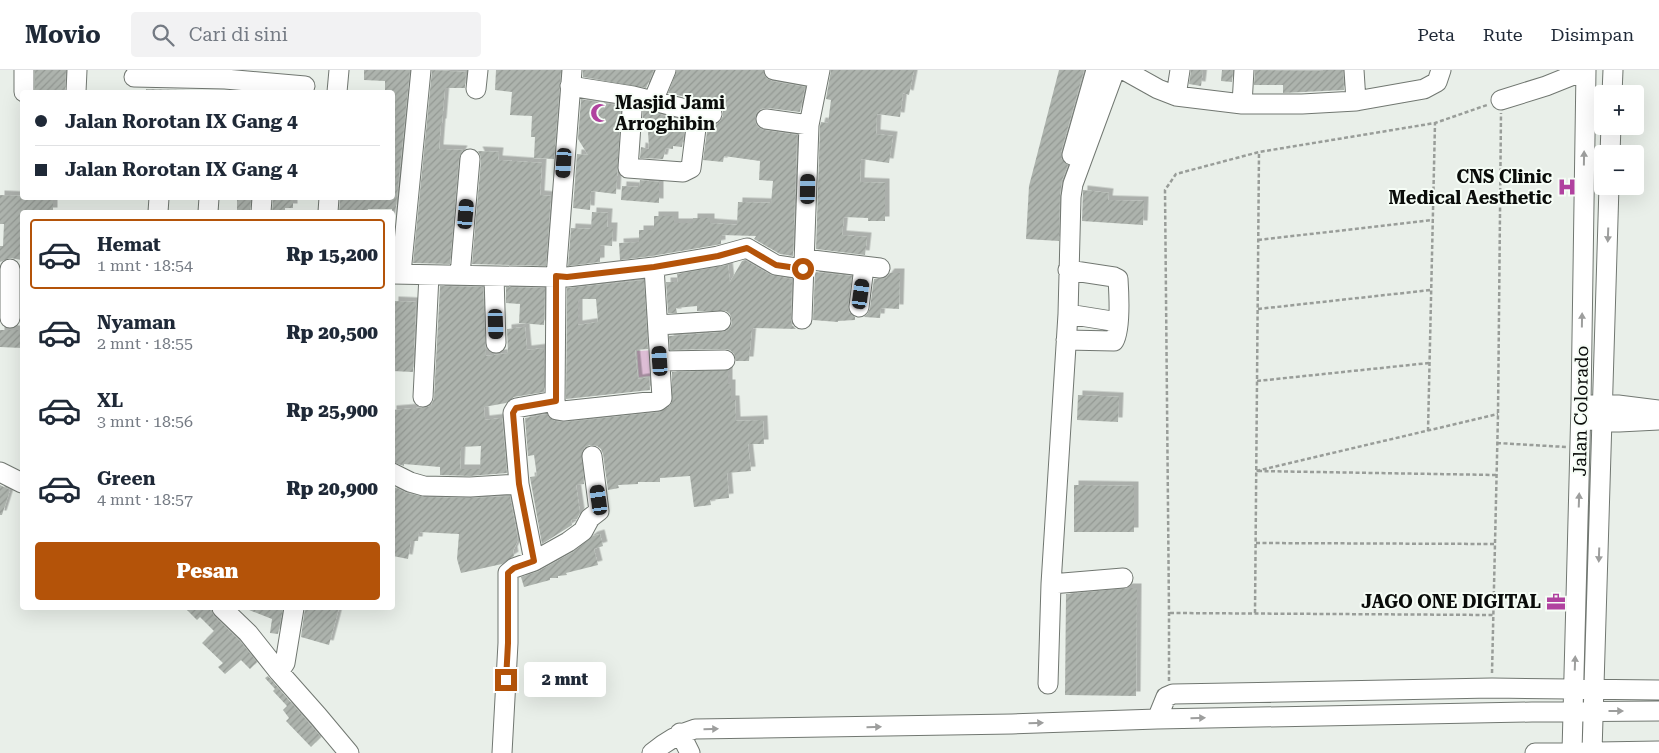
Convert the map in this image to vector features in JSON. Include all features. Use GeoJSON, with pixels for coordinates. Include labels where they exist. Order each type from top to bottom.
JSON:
{"type":"FeatureCollection","features":[{"type":"Feature","properties":{"kind":"street"},"geometry":{"type":"LineString","coordinates":[[24,70],[24,90]]}},
{"type":"Feature","properties":{"kind":"street"},"geometry":{"type":"LineString","coordinates":[[76,90],[77,70]]}},
{"type":"Feature","properties":{"kind":"street"},"geometry":{"type":"LineString","coordinates":[[337,90],[339,70]]}},
{"type":"Feature","properties":{"kind":"street"},"geometry":{"type":"LineString","coordinates":[[421,70],[397,273],[567,277],[654,267],[718,256],[747,248],[776,265],[803,264],[872,267],[859,307]]}},
{"type":"Feature","properties":{"kind":"street"},"geometry":{"type":"LineString","coordinates":[[476,89],[478,70]]}},
{"type":"Feature","properties":{"kind":"street"},"geometry":{"type":"LineString","coordinates":[[653,101],[666,70]]}},
{"type":"Feature","properties":{"kind":"street"},"geometry":{"type":"LineString","coordinates":[[774,70],[819,74],[809,124],[802,319]]}},
{"type":"Feature","properties":{"kind":"street"},"geometry":{"type":"LineString","coordinates":[[1069,166],[1096,70]]}},
{"type":"Feature","properties":{"kind":"street"},"geometry":{"type":"LineString","coordinates":[[1048,684],[1051,584],[1068,314],[1071,197],[1073,184],[1115,70]]}},
{"type":"Feature","properties":{"kind":"street"},"geometry":{"type":"LineString","coordinates":[[1124,70],[1158,89],[1176,96],[1242,104],[1302,104],[1356,101],[1424,89],[1437,82],[1441,70]]}},
{"type":"Feature","properties":{"kind":"street"},"geometry":{"type":"LineString","coordinates":[[1176,96],[1180,70]]}},
{"type":"Feature","properties":{"kind":"street"},"geometry":{"type":"LineString","coordinates":[[1242,104],[1244,70]]}},
{"type":"Feature","properties":{"kind":"street"},"geometry":{"type":"LineString","coordinates":[[1354,70],[1356,101]]}},
{"type":"Feature","properties":{"kind":"street"},"geometry":{"type":"LineString","coordinates":[[1501,100],[1546,86],[1586,70]]}},
{"type":"Feature","properties":{"kind":"street","name":"Jalan Colorado"},"geometry":{"type":"LineString","coordinates":[[1572,746],[1581,412],[1586,70]]}},
{"type":"Feature","properties":{"kind":"street"},"geometry":{"type":"LineString","coordinates":[[1612,85],[1613,70]]}},
{"type":"Feature","properties":{"kind":"street"},"geometry":{"type":"LineString","coordinates":[[134,77],[225,80],[305,86]]}},
{"type":"Feature","properties":{"kind":"street"},"geometry":{"type":"LineString","coordinates":[[633,96],[628,168],[683,172],[691,168],[705,113],[633,96],[571,78],[556,276],[556,408],[559,411],[658,401],[663,396],[654,267]]}},
{"type":"Feature","properties":{"kind":"street"},"geometry":{"type":"LineString","coordinates":[[766,119],[809,124]]}},
{"type":"Feature","properties":{"kind":"street"},"geometry":{"type":"LineString","coordinates":[[460,275],[470,159]]}},
{"type":"Feature","properties":{"kind":"street","name":"Jalan Colorado"},"geometry":{"type":"LineString","coordinates":[[1592,746],[1609,195]]}},
{"type":"Feature","properties":{"kind":"street"},"geometry":{"type":"LineString","coordinates":[[10,318],[11,269]]}},
{"type":"Feature","properties":{"kind":"street"},"geometry":{"type":"LineString","coordinates":[[1066,340],[1114,341],[1118,322],[1118,279],[1068,270]]}},
{"type":"Feature","properties":{"kind":"street"},"geometry":{"type":"LineString","coordinates":[[423,397],[428,275]]}},
{"type":"Feature","properties":{"kind":"street"},"geometry":{"type":"LineString","coordinates":[[494,276],[496,343]]}},
{"type":"Feature","properties":{"kind":"street"},"geometry":{"type":"LineString","coordinates":[[1068,314],[1118,322]]}},
{"type":"Feature","properties":{"kind":"street"},"geometry":{"type":"LineString","coordinates":[[658,325],[722,321]]}},
{"type":"Feature","properties":{"kind":"street"},"geometry":{"type":"LineString","coordinates":[[660,361],[725,360]]}},
{"type":"Feature","properties":{"kind":"street"},"geometry":{"type":"LineString","coordinates":[[534,561],[519,484],[513,413],[516,408],[556,401]]}},
{"type":"Feature","properties":{"kind":"street"},"geometry":{"type":"LineString","coordinates":[[1581,412],[1602,413],[1659,410]]}},
{"type":"Feature","properties":{"kind":"street"},"geometry":{"type":"LineString","coordinates":[[1602,413],[1619,422],[1659,420]]}},
{"type":"Feature","properties":{"kind":"street"},"geometry":{"type":"LineString","coordinates":[[1580,446],[1602,447]]}},
{"type":"Feature","properties":{"kind":"street"},"geometry":{"type":"LineString","coordinates":[[502,753],[508,643],[508,573],[514,568],[534,561],[568,542],[583,531],[590,518],[599,511],[592,456]]}},
{"type":"Feature","properties":{"kind":"street"},"geometry":{"type":"LineString","coordinates":[[0,472],[20,482]]}},
{"type":"Feature","properties":{"kind":"street"},"geometry":{"type":"LineString","coordinates":[[395,474],[424,486],[470,487],[519,484]]}},
{"type":"Feature","properties":{"kind":"street"},"geometry":{"type":"LineString","coordinates":[[1051,584],[1123,578]]}},
{"type":"Feature","properties":{"kind":"street"},"geometry":{"type":"LineString","coordinates":[[282,668],[294,610]]}},
{"type":"Feature","properties":{"kind":"street"},"geometry":{"type":"LineString","coordinates":[[229,611],[282,668],[349,753]]}},
{"type":"Feature","properties":{"kind":"street"},"geometry":{"type":"LineString","coordinates":[[1157,719],[1164,700],[1168,695],[1492,688],[1659,690]]}},
{"type":"Feature","properties":{"kind":"street"},"geometry":{"type":"LineString","coordinates":[[1350,691],[1352,715]]}},
{"type":"Feature","properties":{"kind":"street"},"geometry":{"type":"LineString","coordinates":[[652,753],[666,741],[680,733],[696,729],[1012,724],[1352,715],[1593,716],[1659,711]]}},
{"type":"Feature","properties":{"kind":"street"},"geometry":{"type":"LineString","coordinates":[[680,733],[690,753]]}},
{"type":"Feature","properties":{"kind":"street"},"geometry":{"type":"LineString","coordinates":[[1535,753],[1572,746],[1659,751]]}},
{"type":"Feature","properties":{"kind":"path"},"geometry":{"type":"LineString","coordinates":[[1168,695],[1165,190],[1176,174],[1259,152],[1435,123],[1501,100],[1498,414],[1492,688]]}},
{"type":"Feature","properties":{"kind":"path"},"geometry":{"type":"LineString","coordinates":[[1428,430],[1435,123]]}},
{"type":"Feature","properties":{"kind":"path"},"geometry":{"type":"LineString","coordinates":[[1255,613],[1259,152]]}},
{"type":"Feature","properties":{"kind":"path"},"geometry":{"type":"LineString","coordinates":[[1258,240],[1433,220]]}},
{"type":"Feature","properties":{"kind":"path"},"geometry":{"type":"LineString","coordinates":[[1258,309],[1431,290]]}},
{"type":"Feature","properties":{"kind":"path"},"geometry":{"type":"LineString","coordinates":[[1257,381],[1430,363]]}},
{"type":"Feature","properties":{"kind":"path"},"geometry":{"type":"LineString","coordinates":[[1256,471],[1498,414]]}},
{"type":"Feature","properties":{"kind":"path"},"geometry":{"type":"LineString","coordinates":[[1497,443],[1580,446]]}},
{"type":"Feature","properties":{"kind":"path"},"geometry":{"type":"LineString","coordinates":[[1256,471],[1496,475]]}},
{"type":"Feature","properties":{"kind":"path"},"geometry":{"type":"LineString","coordinates":[[1256,543],[1495,544]]}},
{"type":"Feature","properties":{"kind":"path"},"geometry":{"type":"LineString","coordinates":[[1169,613],[1493,615]]}},
{"type":"Feature","properties":{"kind":"shaded area"},"geometry":{"type":"Polygon","coordinates":[[[657,350],[659,375],[639,377],[637,351],[657,350]]]}},
{"type":"Feature","properties":{"kind":"building"},"geometry":{"type":"Polygon","coordinates":[[[35,70],[66,70],[65,90],[35,90],[35,70]]]}},
{"type":"Feature","properties":{"kind":"building"},"geometry":{"type":"Polygon","coordinates":[[[364,70],[410,70],[395,216],[395,210],[392,209],[339,210],[340,200],[395,200],[395,90],[385,90],[385,81],[364,80],[364,70]]]}},
{"type":"Feature","properties":{"kind":"building"},"geometry":{"type":"Polygon","coordinates":[[[432,70],[466,72],[465,88],[445,88],[441,123],[439,149],[463,150],[459,158],[450,264],[413,263],[432,70]]]}},
{"type":"Feature","properties":{"kind":"building"},"geometry":{"type":"Polygon","coordinates":[[[496,70],[561,70],[554,159],[534,158],[535,137],[531,137],[532,116],[510,115],[512,92],[495,90],[496,70]]]}},
{"type":"Feature","properties":{"kind":"building"},"geometry":{"type":"Polygon","coordinates":[[[583,70],[654,70],[646,88],[583,77],[583,70]]]}},
{"type":"Feature","properties":{"kind":"building"},"geometry":{"type":"Polygon","coordinates":[[[677,70],[763,70],[766,78],[772,81],[805,87],[800,112],[767,108],[757,112],[755,118],[759,128],[797,135],[793,256],[780,254],[754,239],[756,236],[721,235],[721,244],[620,260],[619,243],[639,242],[639,230],[654,230],[654,216],[674,216],[674,223],[693,223],[693,218],[710,218],[710,223],[737,225],[738,202],[771,203],[773,181],[759,180],[760,161],[724,156],[723,162],[703,160],[708,125],[716,125],[720,121],[723,116],[723,110],[714,103],[668,93],[677,70]]]}},
{"type":"Feature","properties":{"kind":"building"},"geometry":{"type":"Polygon","coordinates":[[[831,70],[914,70],[909,95],[903,93],[900,117],[877,114],[876,134],[893,136],[889,163],[861,159],[860,182],[885,183],[885,221],[868,221],[868,218],[844,217],[842,235],[867,237],[865,255],[816,249],[820,126],[821,122],[828,123],[831,100],[826,99],[831,70]]]}},
{"type":"Feature","properties":{"kind":"building"},"geometry":{"type":"Polygon","coordinates":[[[1059,70],[1084,70],[1061,152],[1061,158],[1068,165],[1062,180],[1060,195],[1059,241],[1026,239],[1029,186],[1059,70]]]}},
{"type":"Feature","properties":{"kind":"building"},"geometry":{"type":"Polygon","coordinates":[[[1191,70],[1203,70],[1201,86],[1189,84],[1191,70]]]}},
{"type":"Feature","properties":{"kind":"building"},"geometry":{"type":"Polygon","coordinates":[[[1222,70],[1233,70],[1232,82],[1221,81],[1222,70]]]}},
{"type":"Feature","properties":{"kind":"building"},"geometry":{"type":"Polygon","coordinates":[[[1255,70],[1343,70],[1344,90],[1283,93],[1283,85],[1254,85],[1255,70]]]}},
{"type":"Feature","properties":{"kind":"building"},"geometry":{"type":"Polygon","coordinates":[[[146,89],[191,90],[146,90],[146,89]]]}},
{"type":"Feature","properties":{"kind":"building"},"geometry":{"type":"Polygon","coordinates":[[[581,99],[621,106],[616,194],[591,191],[590,210],[573,208],[577,154],[588,155],[578,139],[581,99]]]}},
{"type":"Feature","properties":{"kind":"building"},"geometry":{"type":"Polygon","coordinates":[[[643,110],[686,121],[682,147],[673,146],[673,149],[666,148],[663,159],[640,158],[641,147],[649,149],[648,131],[642,127],[643,110]]]}},
{"type":"Feature","properties":{"kind":"building"},"geometry":{"type":"Polygon","coordinates":[[[478,151],[499,152],[498,160],[542,163],[540,195],[551,196],[546,266],[472,264],[481,160],[478,151]]]}},
{"type":"Feature","properties":{"kind":"building"},"geometry":{"type":"Polygon","coordinates":[[[640,180],[659,182],[659,203],[621,200],[622,186],[639,187],[640,180]]]}},
{"type":"Feature","properties":{"kind":"building"},"geometry":{"type":"Polygon","coordinates":[[[1083,190],[1109,193],[1108,200],[1144,201],[1143,225],[1082,221],[1083,190]]]}},
{"type":"Feature","properties":{"kind":"building"},"geometry":{"type":"Polygon","coordinates":[[[0,195],[20,196],[20,200],[53,200],[53,210],[20,210],[20,260],[10,258],[0,262],[0,246],[3,246],[4,224],[0,224],[0,195]]]}},
{"type":"Feature","properties":{"kind":"building"},"geometry":{"type":"Polygon","coordinates":[[[237,200],[251,200],[250,210],[237,210],[237,200]]]}},
{"type":"Feature","properties":{"kind":"building"},"geometry":{"type":"Polygon","coordinates":[[[273,200],[293,200],[293,208],[272,210],[273,200]]]}},
{"type":"Feature","properties":{"kind":"building"},"geometry":{"type":"Polygon","coordinates":[[[592,212],[608,213],[607,227],[613,227],[612,246],[600,245],[600,262],[568,266],[571,228],[591,229],[592,212]]]}},
{"type":"Feature","properties":{"kind":"building"},"geometry":{"type":"Polygon","coordinates":[[[745,260],[771,275],[792,279],[791,319],[792,325],[796,329],[752,328],[749,361],[736,361],[734,354],[730,350],[725,349],[670,350],[669,336],[722,332],[728,330],[732,321],[730,314],[726,311],[697,311],[697,306],[676,308],[677,313],[668,313],[666,282],[678,282],[677,274],[728,265],[730,282],[742,261],[745,260]]]}},
{"type":"Feature","properties":{"kind":"building"},"geometry":{"type":"Polygon","coordinates":[[[815,272],[852,276],[848,306],[849,312],[855,317],[855,320],[838,322],[813,320],[815,272]]]}},
{"type":"Feature","properties":{"kind":"building"},"geometry":{"type":"Polygon","coordinates":[[[890,273],[900,273],[899,309],[881,308],[880,318],[864,317],[870,308],[874,279],[886,278],[890,273]]]}},
{"type":"Feature","properties":{"kind":"building"},"geometry":{"type":"Polygon","coordinates":[[[644,280],[648,349],[635,350],[638,379],[649,377],[650,390],[566,399],[567,288],[644,280]],[[578,299],[578,325],[598,322],[596,299],[578,299]]]}},
{"type":"Feature","properties":{"kind":"building"},"geometry":{"type":"Polygon","coordinates":[[[440,286],[483,287],[486,356],[508,353],[507,329],[525,327],[527,350],[544,348],[544,392],[514,397],[506,403],[484,407],[485,420],[502,418],[507,473],[470,476],[440,475],[440,467],[404,464],[404,466],[395,463],[395,410],[431,406],[434,398],[440,286]],[[481,446],[461,447],[460,469],[480,469],[481,446]]]}},
{"type":"Feature","properties":{"kind":"building"},"geometry":{"type":"Polygon","coordinates":[[[506,287],[545,288],[544,325],[519,323],[520,304],[506,303],[506,287]]]}},
{"type":"Feature","properties":{"kind":"building"},"geometry":{"type":"Polygon","coordinates":[[[395,301],[416,302],[413,372],[395,371],[395,301]]]}},
{"type":"Feature","properties":{"kind":"building"},"geometry":{"type":"Polygon","coordinates":[[[0,330],[20,330],[20,348],[0,347],[0,330]]]}},
{"type":"Feature","properties":{"kind":"building"},"geometry":{"type":"Polygon","coordinates":[[[728,370],[728,384],[731,384],[731,400],[735,400],[736,421],[763,420],[764,444],[748,444],[751,471],[727,473],[729,498],[710,500],[711,505],[694,507],[690,476],[660,478],[660,482],[638,482],[638,484],[618,485],[619,488],[608,490],[601,449],[590,445],[585,447],[582,452],[584,484],[576,485],[580,513],[577,519],[571,520],[572,525],[542,544],[530,477],[537,476],[534,455],[528,456],[525,418],[547,414],[555,421],[564,422],[659,412],[669,407],[672,402],[672,372],[728,370]]]}},
{"type":"Feature","properties":{"kind":"building"},"geometry":{"type":"Polygon","coordinates":[[[1078,395],[1119,397],[1118,422],[1077,420],[1078,395]]]}},
{"type":"Feature","properties":{"kind":"building"},"geometry":{"type":"Polygon","coordinates":[[[0,485],[10,490],[2,515],[0,515],[0,485]]]}},
{"type":"Feature","properties":{"kind":"building"},"geometry":{"type":"Polygon","coordinates":[[[1074,485],[1134,486],[1134,532],[1074,532],[1074,485]]]}},
{"type":"Feature","properties":{"kind":"building"},"geometry":{"type":"Polygon","coordinates":[[[395,487],[407,493],[424,497],[471,498],[510,496],[518,540],[513,551],[514,556],[502,564],[461,573],[457,559],[459,534],[419,532],[418,541],[411,541],[408,559],[395,556],[395,487]]]}},
{"type":"Feature","properties":{"kind":"building"},"geometry":{"type":"Polygon","coordinates":[[[600,534],[603,546],[594,549],[598,565],[524,587],[521,577],[539,571],[573,552],[593,536],[600,534]]]}},
{"type":"Feature","properties":{"kind":"building"},"geometry":{"type":"Polygon","coordinates":[[[1137,588],[1136,696],[1065,695],[1066,594],[1137,588]]]}},
{"type":"Feature","properties":{"kind":"building"},"geometry":{"type":"Polygon","coordinates":[[[187,610],[212,610],[214,616],[240,641],[257,662],[250,669],[241,660],[225,674],[218,667],[223,663],[202,643],[214,631],[200,617],[197,620],[187,610]]]}},
{"type":"Feature","properties":{"kind":"building"},"geometry":{"type":"Polygon","coordinates":[[[249,610],[283,610],[278,634],[270,633],[272,619],[249,610]]]}},
{"type":"Feature","properties":{"kind":"building"},"geometry":{"type":"Polygon","coordinates":[[[305,610],[338,610],[329,645],[301,637],[305,610]]]}},
{"type":"Feature","properties":{"kind":"building"},"geometry":{"type":"Polygon","coordinates":[[[268,676],[321,737],[311,747],[286,721],[289,718],[283,710],[287,706],[273,691],[275,689],[265,678],[268,676]]]}},
{"type":"Feature","properties":{"kind":"place","name":"Masjid Jami Arroghibin"},"geometry":{"type":"Point","coordinates":[600,113]}},
{"type":"Feature","properties":{"kind":"place","name":"CNS Clinic Medical Aesthetic"},"geometry":{"type":"Point","coordinates":[1567,187]}},
{"type":"Feature","properties":{"kind":"place","name":"JAGO ONE DIGITAL"},"geometry":{"type":"Point","coordinates":[1556,602]}},
{"type":"Feature","properties":{"kind":"route"},"geometry":{"type":"LineString","coordinates":[[506,680],[508,573],[514,568],[534,561],[519,484],[513,413],[516,408],[556,401],[556,276],[567,277],[654,267],[718,256],[747,248],[776,265],[803,269]]}}]}
